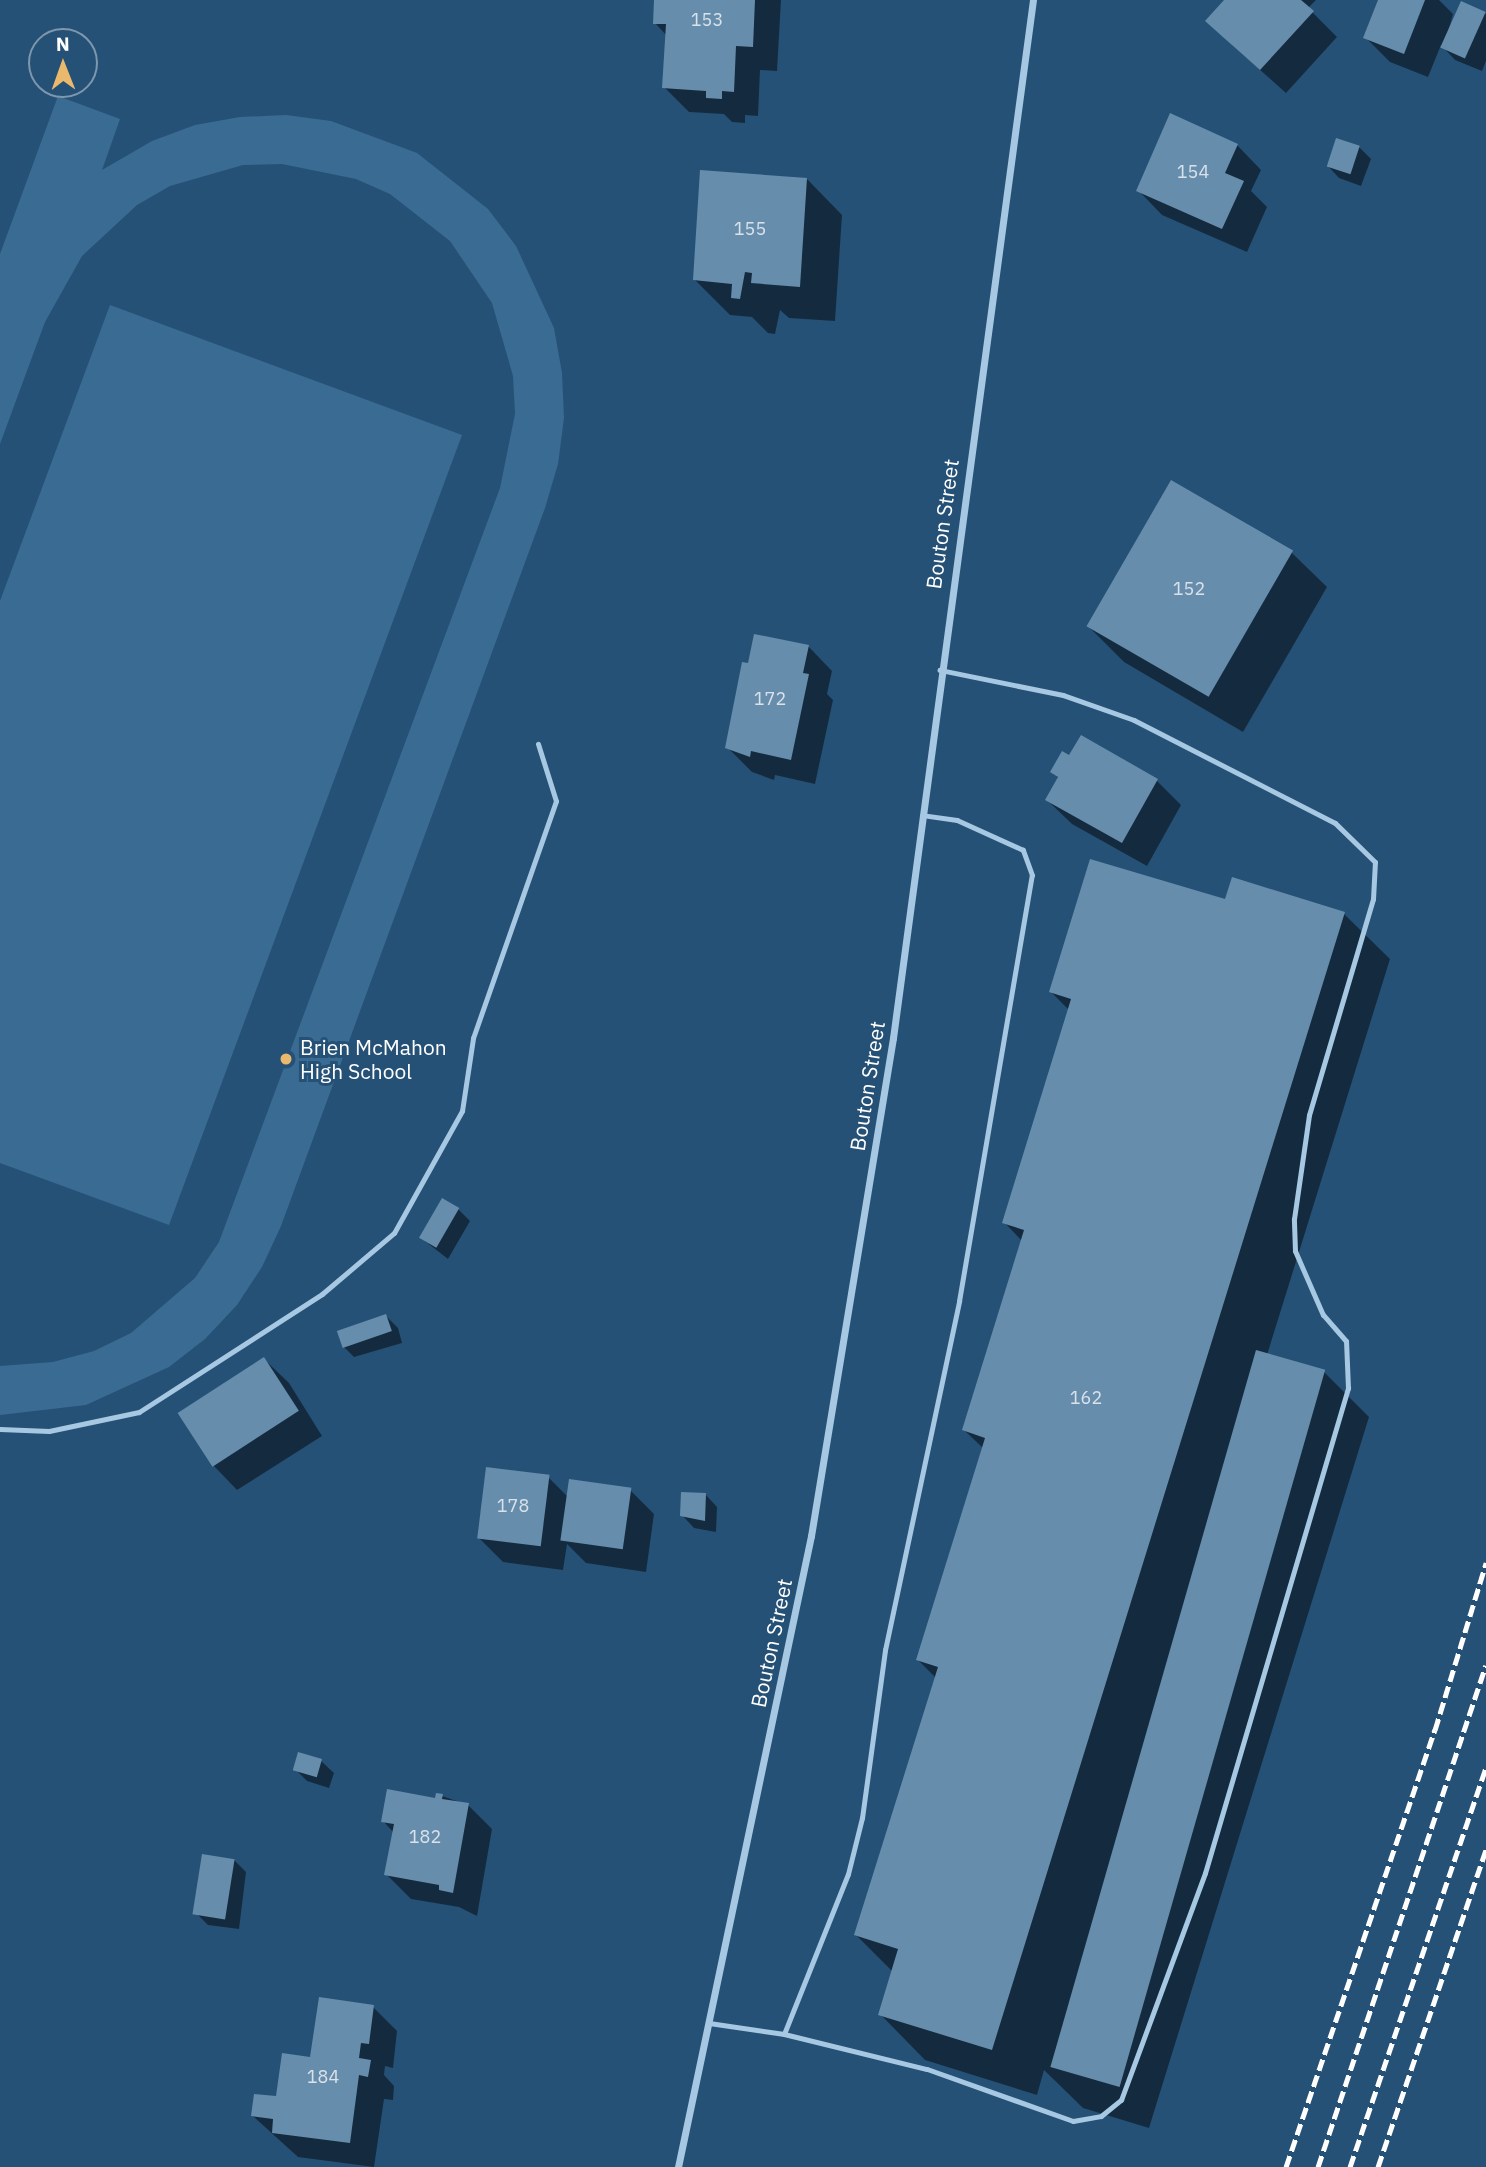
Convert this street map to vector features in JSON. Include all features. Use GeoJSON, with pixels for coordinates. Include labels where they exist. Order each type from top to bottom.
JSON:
{"type":"FeatureCollection","features":[{"type":"Feature","properties":{"kind":"street","name":"Bouton Street"},"geometry":{"type":"LineString","coordinates":[[678,2167],[811,1536],[893,1038],[940,670],[1032,0]]}},
{"type":"Feature","properties":{"kind":"lane"},"geometry":{"type":"LineString","coordinates":[[709,2023],[784,2035],[927,2068],[1073,2121],[1101,2116],[1121,2100],[1205,1873],[1348,1388],[1346,1341],[1323,1315],[1295,1251],[1294,1219],[1309,1115],[1370,911],[1375,862],[1335,823],[1135,720],[1063,695],[940,670]]}},
{"type":"Feature","properties":{"kind":"lane"},"geometry":{"type":"LineString","coordinates":[[0,1429],[49,1431],[139,1412],[322,1294],[394,1233],[462,1111],[473,1038],[556,801],[538,744]]}},
{"type":"Feature","properties":{"kind":"lane"},"geometry":{"type":"LineString","coordinates":[[784,2035],[848,1874],[863,1818],[885,1650],[959,1301],[1032,875],[1023,850],[957,820],[922,815]]}},
{"type":"Feature","properties":{"kind":"shaded area"},"geometry":{"type":"Polygon","coordinates":[[[57,98],[120,119],[102,170],[152,141],[195,125],[240,117],[286,115],[331,121],[417,153],[488,209],[516,246],[554,328],[562,373],[564,418],[558,464],[545,508],[281,1226],[262,1267],[237,1305],[205,1339],[169,1367],[86,1405],[0,1415],[0,1366],[53,1362],[94,1351],[131,1333],[195,1278],[219,1242],[500,488],[515,414],[513,376],[492,303],[450,241],[390,194],[356,179],[282,164],[243,165],[170,186],[137,205],[82,256],[45,322],[0,444],[0,254],[57,98]]]}},
{"type":"Feature","properties":{"kind":"shaded area"},"geometry":{"type":"Polygon","coordinates":[[[110,305],[462,435],[169,1225],[0,1163],[0,601],[110,305]]]}},
{"type":"Feature","properties":{"kind":"building"},"geometry":{"type":"Polygon","coordinates":[[[654,0],[755,0],[753,47],[736,46],[734,92],[722,91],[722,99],[706,98],[706,91],[662,88],[666,24],[653,24],[654,0]]]}},
{"type":"Feature","properties":{"kind":"building"},"geometry":{"type":"Polygon","coordinates":[[[1224,0],[1301,0],[1314,11],[1260,70],[1205,21],[1224,0]]]}},
{"type":"Feature","properties":{"kind":"building"},"geometry":{"type":"Polygon","coordinates":[[[1378,0],[1425,0],[1404,54],[1363,38],[1378,0]]]}},
{"type":"Feature","properties":{"kind":"building"},"geometry":{"type":"Polygon","coordinates":[[[1461,1],[1486,12],[1465,59],[1440,48],[1461,1]]]}},
{"type":"Feature","properties":{"kind":"building"},"geometry":{"type":"Polygon","coordinates":[[[1170,113],[1238,144],[1225,173],[1244,181],[1222,229],[1136,191],[1170,113]]]}},
{"type":"Feature","properties":{"kind":"building"},"geometry":{"type":"Polygon","coordinates":[[[1336,138],[1360,146],[1351,174],[1327,167],[1336,138]]]}},
{"type":"Feature","properties":{"kind":"building"},"geometry":{"type":"Polygon","coordinates":[[[700,170],[807,178],[800,287],[751,283],[752,273],[745,272],[740,299],[731,298],[732,284],[693,280],[700,170]]]}},
{"type":"Feature","properties":{"kind":"building"},"geometry":{"type":"Polygon","coordinates":[[[1171,480],[1293,551],[1209,697],[1086,626],[1171,480]]]}},
{"type":"Feature","properties":{"kind":"building"},"geometry":{"type":"Polygon","coordinates":[[[754,634],[809,645],[803,673],[809,674],[791,760],[751,751],[750,757],[725,748],[742,662],[748,663],[754,634]]]}},
{"type":"Feature","properties":{"kind":"building"},"geometry":{"type":"Polygon","coordinates":[[[1081,735],[1158,779],[1122,843],[1045,800],[1058,777],[1050,772],[1062,751],[1069,755],[1081,735]]]}},
{"type":"Feature","properties":{"kind":"building"},"geometry":{"type":"Polygon","coordinates":[[[1090,859],[1225,899],[1232,877],[1345,912],[992,2050],[878,2015],[898,1949],[854,1935],[938,1667],[916,1660],[985,1438],[962,1430],[1024,1230],[1002,1223],[1071,999],[1049,992],[1090,859]]]}},
{"type":"Feature","properties":{"kind":"building"},"geometry":{"type":"Polygon","coordinates":[[[442,1198],[459,1208],[436,1248],[419,1238],[442,1198]]]}},
{"type":"Feature","properties":{"kind":"building"},"geometry":{"type":"Polygon","coordinates":[[[386,1314],[392,1331],[343,1348],[337,1331],[386,1314]]]}},
{"type":"Feature","properties":{"kind":"building"},"geometry":{"type":"Polygon","coordinates":[[[1256,1350],[1325,1370],[1120,2087],[1050,2067],[1256,1350]]]}},
{"type":"Feature","properties":{"kind":"building"},"geometry":{"type":"Polygon","coordinates":[[[264,1357],[299,1411],[212,1467],[178,1413],[264,1357]]]}},
{"type":"Feature","properties":{"kind":"building"},"geometry":{"type":"Polygon","coordinates":[[[486,1467],[550,1475],[541,1546],[477,1538],[486,1467]]]}},
{"type":"Feature","properties":{"kind":"building"},"geometry":{"type":"Polygon","coordinates":[[[569,1479],[631,1488],[623,1549],[560,1540],[569,1479]]]}},
{"type":"Feature","properties":{"kind":"building"},"geometry":{"type":"Polygon","coordinates":[[[681,1492],[706,1493],[705,1521],[680,1516],[681,1492]]]}},
{"type":"Feature","properties":{"kind":"building"},"geometry":{"type":"Polygon","coordinates":[[[298,1752],[322,1759],[317,1777],[293,1770],[298,1752]]]}},
{"type":"Feature","properties":{"kind":"building"},"geometry":{"type":"Polygon","coordinates":[[[387,1789],[435,1798],[436,1793],[443,1794],[442,1799],[469,1803],[453,1893],[439,1890],[439,1885],[384,1875],[394,1824],[381,1822],[387,1789]]]}},
{"type":"Feature","properties":{"kind":"building"},"geometry":{"type":"Polygon","coordinates":[[[202,1854],[235,1859],[225,1919],[192,1914],[202,1854]]]}},
{"type":"Feature","properties":{"kind":"building"},"geometry":{"type":"Polygon","coordinates":[[[319,1997],[374,2005],[369,2044],[361,2043],[359,2058],[371,2060],[368,2077],[359,2075],[350,2143],[272,2133],[273,2119],[251,2116],[254,2094],[276,2096],[282,2053],[310,2057],[319,1997]]]}},
{"type":"Feature","properties":{"kind":"railway"},"geometry":{"type":"LineString","coordinates":[[1286,2167],[1435,1730],[1486,1563]]}},
{"type":"Feature","properties":{"kind":"railway"},"geometry":{"type":"LineString","coordinates":[[1318,2167],[1486,1665]]}},
{"type":"Feature","properties":{"kind":"railway"},"geometry":{"type":"LineString","coordinates":[[1350,2167],[1486,1768]]}},
{"type":"Feature","properties":{"kind":"railway"},"geometry":{"type":"LineString","coordinates":[[1378,2167],[1486,1849]]}},
{"type":"Feature","properties":{"kind":"place","name":"Brien McMahon High School"},"geometry":{"type":"Point","coordinates":[286,1059]}}]}
